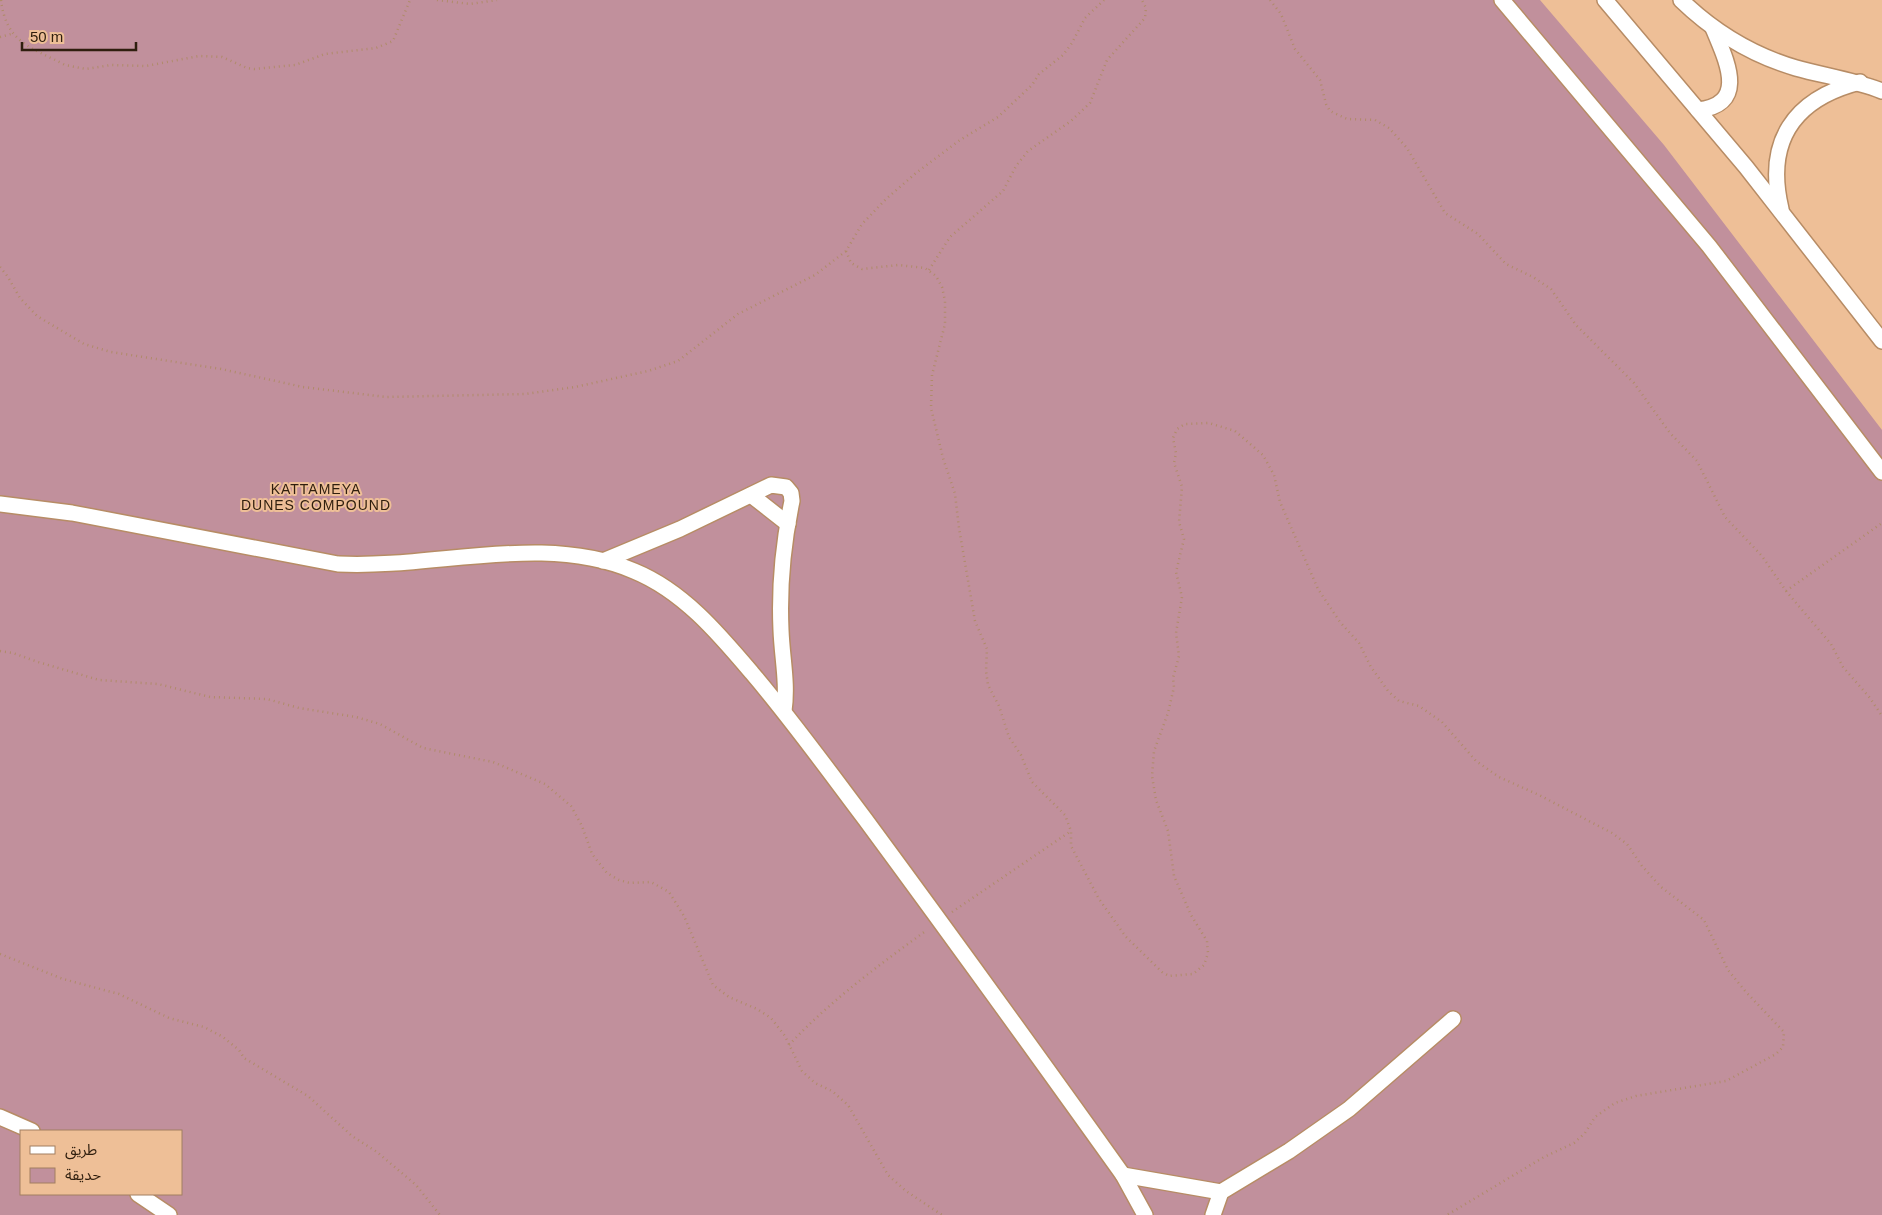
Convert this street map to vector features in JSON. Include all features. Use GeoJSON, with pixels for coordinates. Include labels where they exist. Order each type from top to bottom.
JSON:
{"type":"FeatureCollection","features":[{"type":"Feature","properties":{"kind":"street"},"geometry":{"type":"LineString","coordinates":[[1502,0],[1709,246],[1882,472]]}},
{"type":"Feature","properties":{"kind":"street"},"geometry":{"type":"LineString","coordinates":[[1605,0],[1781,212],[1882,341]]}},
{"type":"Feature","properties":{"kind":"street"},"geometry":{"type":"LineString","coordinates":[[1681,0],[1713,28],[1746,48],[1775,61],[1860,82],[1882,91]]}},
{"type":"Feature","properties":{"kind":"street"},"geometry":{"type":"LineString","coordinates":[[1698,110],[1717,104],[1730,88],[1729,68],[1713,28]]}},
{"type":"Feature","properties":{"kind":"street"},"geometry":{"type":"LineString","coordinates":[[1781,212],[1776,183],[1776,168],[1785,131],[1802,112],[1823,96],[1860,82]]}},
{"type":"Feature","properties":{"kind":"street"},"geometry":{"type":"LineString","coordinates":[[603,561],[680,529],[771,485],[786,486],[791,493],[792,501],[781,572],[781,632],[787,689],[784,711]]}},
{"type":"Feature","properties":{"kind":"street"},"geometry":{"type":"LineString","coordinates":[[751,495],[788,524]]}},
{"type":"Feature","properties":{"kind":"street"},"geometry":{"type":"LineString","coordinates":[[0,504],[72,513],[338,564],[374,566],[547,552],[603,561],[634,571],[687,603],[734,652],[784,711],[940,920],[1123,1175],[1145,1215]]}},
{"type":"Feature","properties":{"kind":"street"},"geometry":{"type":"LineString","coordinates":[[1213,1215],[1221,1192],[1289,1151],[1349,1109],[1453,1019]]}},
{"type":"Feature","properties":{"kind":"street"},"geometry":{"type":"LineString","coordinates":[[0,1117],[30,1130]]}},
{"type":"Feature","properties":{"kind":"street"},"geometry":{"type":"LineString","coordinates":[[1123,1175],[1221,1192]]}},
{"type":"Feature","properties":{"kind":"street"},"geometry":{"type":"LineString","coordinates":[[139,1195],[168,1215]]}},
{"type":"Feature","properties":{"kind":"path"},"geometry":{"type":"LineString","coordinates":[[1,0],[4,20],[11,34],[57,61],[75,68],[110,65],[146,66],[199,56],[227,59],[247,68],[295,66],[325,54],[376,48],[393,41],[410,0]]}},
{"type":"Feature","properties":{"kind":"path"},"geometry":{"type":"LineString","coordinates":[[437,0],[470,4],[497,0]]}},
{"type":"Feature","properties":{"kind":"path"},"geometry":{"type":"LineString","coordinates":[[0,267],[8,276],[20,298],[37,316],[84,344],[111,352],[222,369],[291,384],[364,395],[403,397],[524,394],[586,384],[671,364],[678,361],[738,314],[815,275],[846,251],[862,224],[886,199],[946,151],[998,117],[1032,85],[1039,74],[1063,56],[1085,18],[1104,0]]}},
{"type":"Feature","properties":{"kind":"path"},"geometry":{"type":"LineString","coordinates":[[929,270],[950,236],[1003,191],[1016,166],[1028,151],[1071,121],[1090,103],[1107,60],[1145,18],[1146,8],[1142,0]]}},
{"type":"Feature","properties":{"kind":"path"},"geometry":{"type":"LineString","coordinates":[[1270,0],[1282,14],[1296,49],[1320,80],[1324,100],[1330,111],[1347,119],[1375,120],[1385,124],[1407,148],[1445,213],[1478,234],[1506,264],[1534,276],[1551,289],[1576,325],[1634,383],[1670,432],[1697,461],[1725,517],[1762,556],[1786,590],[1823,634],[1843,667],[1870,698],[1882,716]]}},
{"type":"Feature","properties":{"kind":"path"},"geometry":{"type":"LineString","coordinates":[[0,37],[11,34]]}},
{"type":"Feature","properties":{"kind":"path"},"geometry":{"type":"LineString","coordinates":[[846,251],[851,263],[862,269],[898,265],[929,270],[936,276],[942,287],[946,312],[932,375],[931,408],[943,458],[955,494],[975,621],[987,649],[986,671],[988,685],[999,706],[1009,737],[1018,750],[1032,782],[1060,809],[1071,831],[1071,846],[1100,899],[1126,937],[1169,976],[1194,974],[1200,971],[1208,953],[1208,944],[1174,876],[1168,831],[1153,788],[1152,764],[1156,743],[1168,713],[1174,687],[1173,678],[1179,656],[1176,633],[1182,597],[1176,572],[1184,539],[1179,522],[1182,487],[1174,463],[1176,453],[1173,438],[1177,429],[1185,424],[1209,423],[1227,428],[1255,446],[1269,465],[1274,475],[1280,502],[1318,589],[1340,622],[1359,643],[1371,667],[1388,691],[1399,701],[1419,706],[1442,722],[1476,761],[1499,778],[1539,795],[1612,833],[1627,844],[1642,866],[1661,887],[1704,920],[1728,970],[1784,1032],[1783,1047],[1776,1054],[1726,1080],[1636,1096],[1615,1103],[1595,1117],[1585,1133],[1574,1143],[1544,1157],[1447,1215]]}},
{"type":"Feature","properties":{"kind":"path"},"geometry":{"type":"LineString","coordinates":[[1786,590],[1882,523]]}},
{"type":"Feature","properties":{"kind":"path"},"geometry":{"type":"LineString","coordinates":[[0,651],[14,653],[98,680],[158,684],[218,698],[267,699],[299,708],[356,717],[380,724],[423,748],[493,762],[534,778],[555,790],[571,806],[582,826],[592,854],[607,874],[630,883],[651,882],[669,892],[684,916],[713,986],[729,997],[757,1009],[772,1018],[789,1046],[797,1064],[808,1078],[832,1092],[848,1105],[888,1175],[906,1191],[942,1215]]}},
{"type":"Feature","properties":{"kind":"path"},"geometry":{"type":"LineString","coordinates":[[789,1046],[807,1025],[872,970],[940,920],[1071,831]]}},
{"type":"Feature","properties":{"kind":"path"},"geometry":{"type":"LineString","coordinates":[[0,954],[63,979],[118,994],[169,1018],[214,1031],[239,1050],[244,1058],[308,1096],[352,1136],[376,1152],[416,1186],[440,1215]]}},
{"type":"Feature","properties":{"kind":"green space"},"geometry":{"type":"Polygon","coordinates":[[[0,0],[1540,0],[1664,145],[1882,430],[1882,1215],[0,1215],[0,0]]]}},
{"type":"Feature","properties":{"kind":"district","name":"KATTAMEYA DUNES COMPOUND"},"geometry":{"type":"Point","coordinates":[316,498]}}]}
